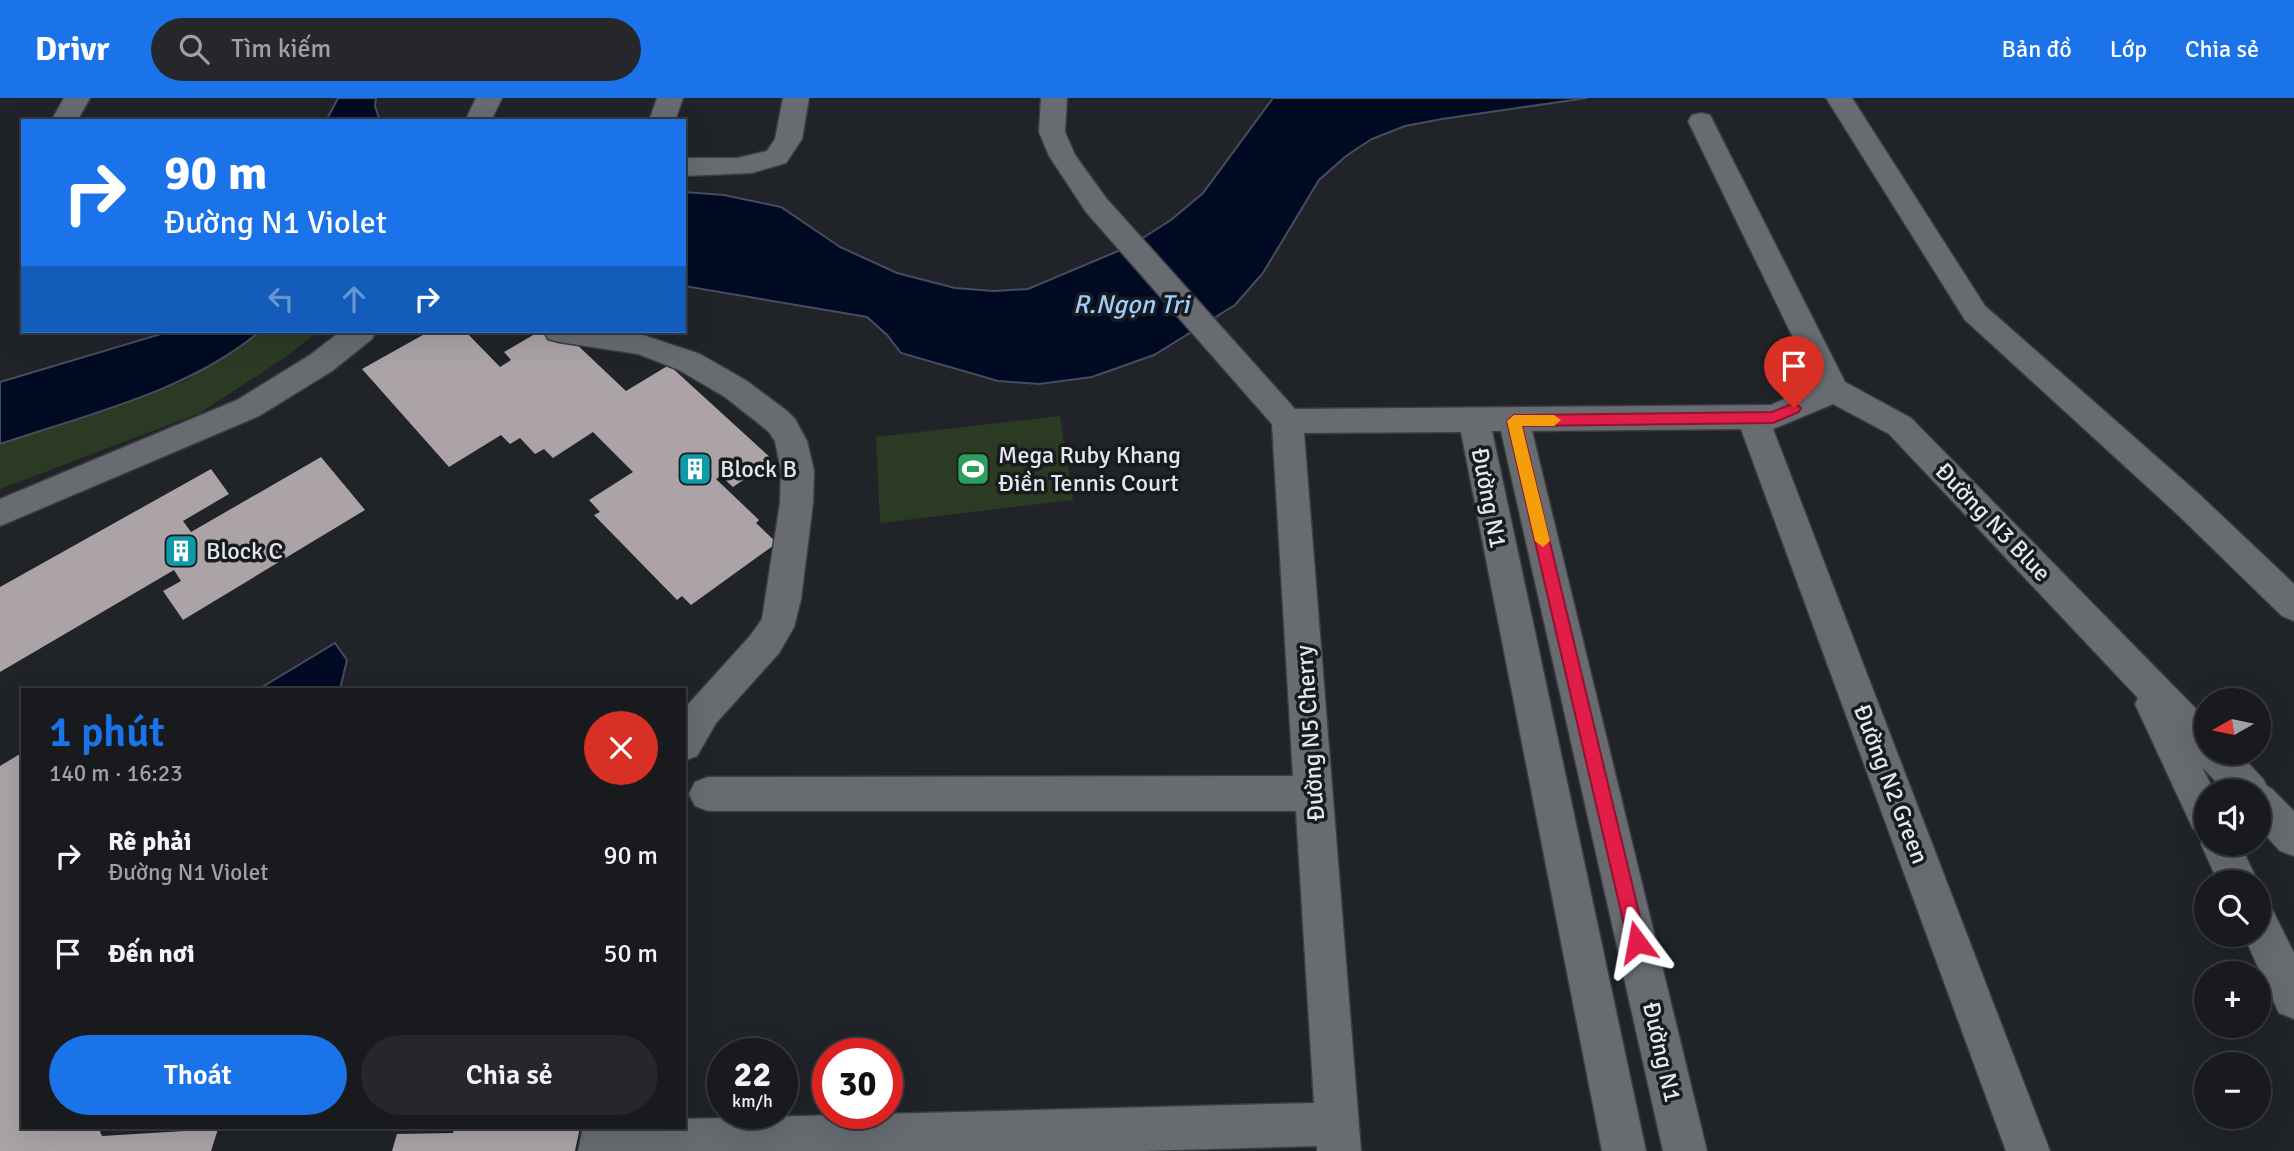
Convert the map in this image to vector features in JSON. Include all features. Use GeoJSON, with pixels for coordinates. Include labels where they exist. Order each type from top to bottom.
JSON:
{"type":"FeatureCollection","features":[{"type":"Feature","properties":{"kind":"street"},"geometry":{"type":"LineString","coordinates":[[65,119],[77,98]]}},
{"type":"Feature","properties":{"kind":"street"},"geometry":{"type":"LineString","coordinates":[[479,119],[489,98]]}},
{"type":"Feature","properties":{"kind":"street"},"geometry":{"type":"LineString","coordinates":[[663,119],[670,98]]}},
{"type":"Feature","properties":{"kind":"street"},"geometry":{"type":"LineString","coordinates":[[686,167],[715,169],[769,161],[780,155],[785,148],[796,98]]}},
{"type":"Feature","properties":{"kind":"street"},"geometry":{"type":"LineString","coordinates":[[1054,98],[1052,132],[1062,156],[1096,205],[1287,421],[1773,417],[1834,390],[1701,121]]}},
{"type":"Feature","properties":{"kind":"street"},"geometry":{"type":"LineString","coordinates":[[1839,98],[1975,313],[2188,504],[2294,606]]}},
{"type":"Feature","properties":{"kind":"street"},"geometry":{"type":"LineString","coordinates":[[0,513],[248,408],[321,363],[358,333]]}},
{"type":"Feature","properties":{"kind":"street"},"geometry":{"type":"LineString","coordinates":[[588,333],[651,345],[695,364],[744,394],[784,428],[794,453],[797,479],[796,513],[777,625],[767,643],[692,729],[686,740]]}},
{"type":"Feature","properties":{"kind":"street","name":"Đường N3 Blue"},"geometry":{"type":"LineString","coordinates":[[1834,390],[1900,426],[2194,731]]}},
{"type":"Feature","properties":{"kind":"street","name":"Đường N2 Green"},"geometry":{"type":"LineString","coordinates":[[1753,418],[2028,1151]]}},
{"type":"Feature","properties":{"kind":"street","name":"Đường N1"},"geometry":{"type":"LineString","coordinates":[[1474,420],[1624,1151]]}},
{"type":"Feature","properties":{"kind":"street","name":"Đường N5 Cherry"},"geometry":{"type":"LineString","coordinates":[[1287,421],[1338,1137]]}},
{"type":"Feature","properties":{"kind":"street","name":"Đường N1"},"geometry":{"type":"LineString","coordinates":[[1514,421],[1685,1151]]}},
{"type":"Feature","properties":{"kind":"street","name":"Đường N3 Blue"},"geometry":{"type":"LineString","coordinates":[[2138,672],[2194,789]]}},
{"type":"Feature","properties":{"kind":"street"},"geometry":{"type":"LineString","coordinates":[[2225,765],[2239,779]]}},
{"type":"Feature","properties":{"kind":"street"},"geometry":{"type":"LineString","coordinates":[[708,794],[1314,793]]}},
{"type":"Feature","properties":{"kind":"street"},"geometry":{"type":"LineString","coordinates":[[2271,814],[2294,838]]}},
{"type":"Feature","properties":{"kind":"street"},"geometry":{"type":"LineString","coordinates":[[1560,839],[1613,838]]}},
{"type":"Feature","properties":{"kind":"street"},"geometry":{"type":"LineString","coordinates":[[2270,947],[2294,998]]}},
{"type":"Feature","properties":{"kind":"street"},"geometry":{"type":"LineString","coordinates":[[615,1140],[1338,1137]]}},
{"type":"Feature","properties":{"kind":"green space"},"geometry":{"type":"Polygon","coordinates":[[[257,333],[316,333],[284,358],[200,413],[0,489],[0,444],[185,381],[257,333]]]}},
{"type":"Feature","properties":{"kind":"green space","name":"Mega Ruby Khang Điền Tennis Court"},"geometry":{"type":"Polygon","coordinates":[[[1060,416],[1073,500],[880,523],[876,437],[1060,416]]]}},
{"type":"Feature","properties":{"kind":"water"},"geometry":{"type":"Polygon","coordinates":[[[338,98],[376,98],[375,106],[379,119],[327,119],[338,98]]]}},
{"type":"Feature","properties":{"kind":"water","name":"R.Ngọn Tri"},"geometry":{"type":"Polygon","coordinates":[[[1273,98],[1587,98],[1405,126],[1372,139],[1346,156],[1319,180],[1263,273],[1235,305],[1154,355],[1092,377],[1039,384],[998,381],[901,353],[887,335],[867,317],[686,286],[686,192],[724,195],[781,207],[840,247],[897,273],[955,288],[994,291],[1028,289],[1130,246],[1171,220],[1203,193],[1273,98]]]}},
{"type":"Feature","properties":{"kind":"water"},"geometry":{"type":"Polygon","coordinates":[[[164,333],[257,333],[233,352],[171,385],[137,399],[0,444],[0,382],[164,333]]]}},
{"type":"Feature","properties":{"kind":"water"},"geometry":{"type":"Polygon","coordinates":[[[335,643],[347,660],[340,688],[261,688],[335,643]]]}},
{"type":"Feature","properties":{"kind":"building","name":"Block B"},"geometry":{"type":"Polygon","coordinates":[[[426,333],[467,333],[500,367],[511,360],[504,352],[537,333],[555,333],[565,342],[571,339],[626,391],[669,365],[773,460],[733,487],[721,476],[716,479],[759,520],[756,523],[777,543],[691,605],[682,596],[677,600],[594,515],[600,512],[589,500],[633,472],[593,432],[553,458],[544,449],[535,454],[520,438],[510,444],[501,435],[449,467],[362,369],[426,333]]]}},
{"type":"Feature","properties":{"kind":"building","name":"Block C"},"geometry":{"type":"Polygon","coordinates":[[[321,457],[365,510],[183,620],[163,591],[181,581],[174,570],[0,672],[0,587],[211,469],[229,494],[183,521],[191,532],[321,457]]]}},
{"type":"Feature","properties":{"kind":"building"},"geometry":{"type":"Polygon","coordinates":[[[21,756],[21,1129],[99,1129],[102,1136],[218,1129],[211,1151],[0,1151],[0,766],[21,756]]]}},
{"type":"Feature","properties":{"kind":"building"},"geometry":{"type":"Polygon","coordinates":[[[454,1129],[580,1129],[575,1151],[392,1151],[397,1134],[453,1133],[454,1129]]]}},
{"type":"Feature","properties":{"kind":"slow traffic"},"geometry":{"type":"LineString","coordinates":[[1543,541],[1514,421],[1554,420]]}},
{"type":"Feature","properties":{"kind":"place","name":"Block B"},"geometry":{"type":"Point","coordinates":[695,469]}},
{"type":"Feature","properties":{"kind":"place","name":"Mega Ruby Khang Điền Tennis Court"},"geometry":{"type":"Point","coordinates":[973,469]}},
{"type":"Feature","properties":{"kind":"place","name":"Block C"},"geometry":{"type":"Point","coordinates":[181,551]}},
{"type":"Feature","properties":{"kind":"route"},"geometry":{"type":"LineString","coordinates":[[1637,942],[1514,421],[1773,417],[1794,408]]}}]}
